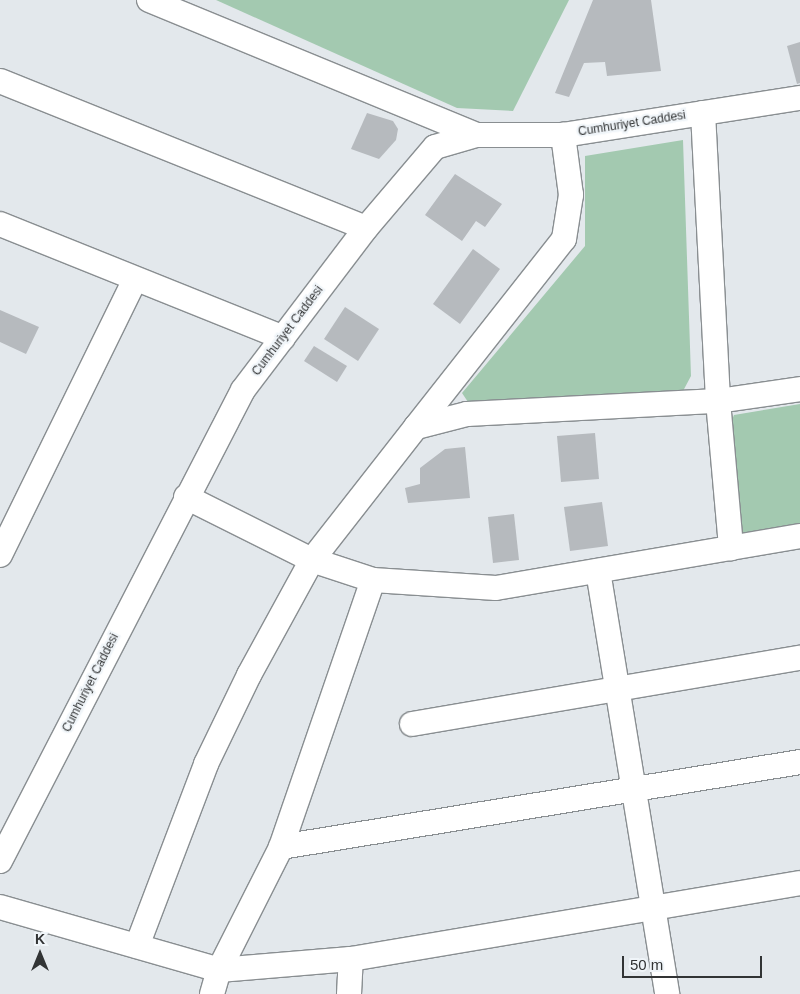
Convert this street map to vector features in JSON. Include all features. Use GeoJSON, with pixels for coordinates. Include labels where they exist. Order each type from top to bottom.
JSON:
{"type":"FeatureCollection","features":[{"type":"Feature","properties":{"kind":"street"},"geometry":{"type":"LineString","coordinates":[[150,0],[476,135]]}},
{"type":"Feature","properties":{"kind":"street"},"geometry":{"type":"LineString","coordinates":[[0,81],[366,228]]}},
{"type":"Feature","properties":{"kind":"street","name":"Cumhuriyet Caddesi"},"geometry":{"type":"LineString","coordinates":[[0,861],[186,496],[243,390],[366,228],[435,147],[476,135],[563,135],[800,98]]}},
{"type":"Feature","properties":{"kind":"street"},"geometry":{"type":"LineString","coordinates":[[703,113],[718,401],[732,548]]}},
{"type":"Feature","properties":{"kind":"street"},"geometry":{"type":"LineString","coordinates":[[137,946],[206,764],[312,560],[564,239],[571,195],[563,135]]}},
{"type":"Feature","properties":{"kind":"street"},"geometry":{"type":"LineString","coordinates":[[2,230],[135,279],[283,338]]}},
{"type":"Feature","properties":{"kind":"street"},"geometry":{"type":"LineString","coordinates":[[0,555],[135,279]]}},
{"type":"Feature","properties":{"kind":"street"},"geometry":{"type":"LineString","coordinates":[[416,427],[468,414],[718,401],[800,389]]}},
{"type":"Feature","properties":{"kind":"street"},"geometry":{"type":"LineString","coordinates":[[186,496],[312,560],[373,580],[496,588],[800,536]]}},
{"type":"Feature","properties":{"kind":"street"},"geometry":{"type":"LineString","coordinates":[[598,571],[667,994]]}},
{"type":"Feature","properties":{"kind":"street"},"geometry":{"type":"LineString","coordinates":[[212,994],[219,970],[281,847],[373,580]]}},
{"type":"Feature","properties":{"kind":"street"},"geometry":{"type":"LineString","coordinates":[[412,724],[800,658]]}},
{"type":"Feature","properties":{"kind":"street"},"geometry":{"type":"LineString","coordinates":[[281,847],[800,762]]}},
{"type":"Feature","properties":{"kind":"street"},"geometry":{"type":"LineString","coordinates":[[0,907],[219,970],[351,959],[800,883]]}},
{"type":"Feature","properties":{"kind":"street"},"geometry":{"type":"LineString","coordinates":[[349,994],[351,959]]}},
{"type":"Feature","properties":{"kind":"green space"},"geometry":{"type":"Polygon","coordinates":[[[216,0],[569,0],[513,111],[457,108],[216,0]]]}},
{"type":"Feature","properties":{"kind":"green space"},"geometry":{"type":"Polygon","coordinates":[[[683,140],[691,376],[683,391],[468,402],[462,393],[585,246],[585,156],[683,140]]]}},
{"type":"Feature","properties":{"kind":"green space"},"geometry":{"type":"Polygon","coordinates":[[[800,404],[800,523],[743,533],[727,432],[734,415],[800,404]]]}},
{"type":"Feature","properties":{"kind":"building"},"geometry":{"type":"Polygon","coordinates":[[[593,0],[651,0],[661,71],[607,76],[605,62],[584,63],[569,97],[555,93],[593,0]]]}},
{"type":"Feature","properties":{"kind":"building"},"geometry":{"type":"Polygon","coordinates":[[[800,42],[800,83],[797,84],[787,46],[800,42]]]}},
{"type":"Feature","properties":{"kind":"building"},"geometry":{"type":"Polygon","coordinates":[[[367,113],[393,121],[398,129],[396,140],[379,159],[351,149],[367,113]]]}},
{"type":"Feature","properties":{"kind":"building"},"geometry":{"type":"Polygon","coordinates":[[[455,174],[502,204],[485,227],[476,221],[462,241],[425,215],[455,174]]]}},
{"type":"Feature","properties":{"kind":"building"},"geometry":{"type":"Polygon","coordinates":[[[473,249],[500,269],[460,324],[433,304],[473,249]]]}},
{"type":"Feature","properties":{"kind":"building"},"geometry":{"type":"Polygon","coordinates":[[[345,307],[379,329],[358,361],[324,339],[345,307]]]}},
{"type":"Feature","properties":{"kind":"building"},"geometry":{"type":"Polygon","coordinates":[[[0,310],[39,327],[26,354],[0,342],[0,310]]]}},
{"type":"Feature","properties":{"kind":"building"},"geometry":{"type":"Polygon","coordinates":[[[314,346],[347,366],[337,382],[304,361],[314,346]]]}},
{"type":"Feature","properties":{"kind":"building"},"geometry":{"type":"Polygon","coordinates":[[[595,433],[599,479],[561,482],[557,436],[595,433]]]}},
{"type":"Feature","properties":{"kind":"building"},"geometry":{"type":"Polygon","coordinates":[[[465,447],[470,498],[408,503],[405,488],[420,484],[420,468],[445,449],[465,447]]]}},
{"type":"Feature","properties":{"kind":"building"},"geometry":{"type":"Polygon","coordinates":[[[602,502],[608,546],[570,551],[564,507],[602,502]]]}},
{"type":"Feature","properties":{"kind":"building"},"geometry":{"type":"Polygon","coordinates":[[[514,514],[519,560],[493,563],[488,517],[514,514]]]}}]}
